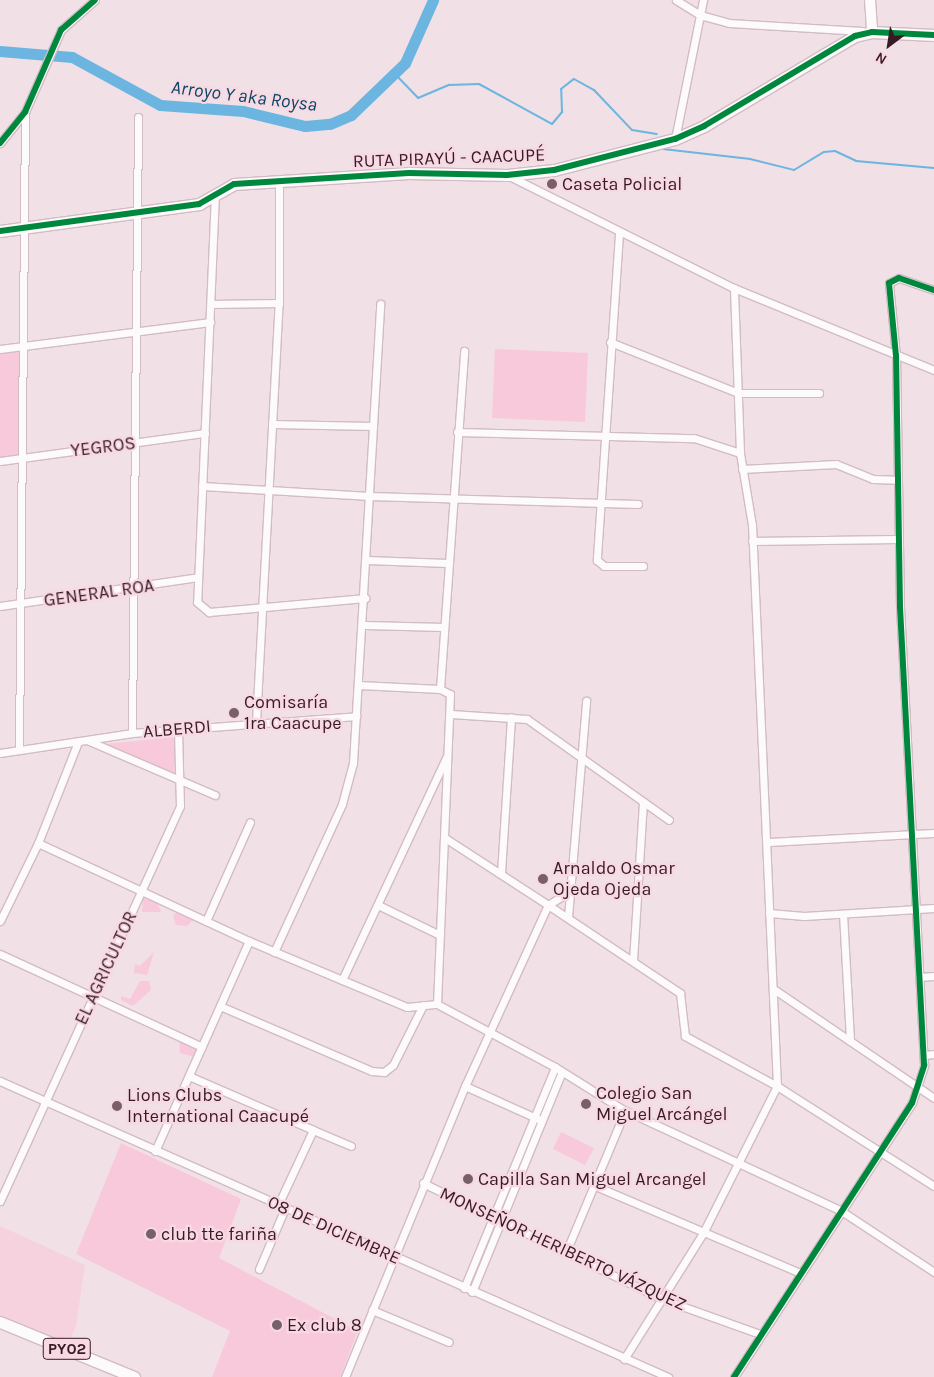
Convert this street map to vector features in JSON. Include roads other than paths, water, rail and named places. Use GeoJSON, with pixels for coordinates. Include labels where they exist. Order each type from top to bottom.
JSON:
{"type":"FeatureCollection","features":[{"type":"Feature","properties":{"kind":"main road","name":"RUTA PIRAYÚ - CAACUPÉ"},"geometry":{"type":"LineString","coordinates":[[0,231],[198,204],[234,184],[409,173],[507,175],[554,170],[674,139],[704,126],[854,36],[872,32],[932,33]]}},
{"type":"Feature","properties":{"kind":"main road","name":"PY02"},"geometry":{"type":"LineString","coordinates":[[0,1322],[134,1377]]}},
{"type":"Feature","properties":{"kind":"street"},"geometry":{"type":"LineString","coordinates":[[0,143],[25,112],[46,57],[54,42],[70,19],[95,0]]}},
{"type":"Feature","properties":{"kind":"street"},"geometry":{"type":"LineString","coordinates":[[676,0],[700,15],[729,23],[872,32],[870,0]]}},
{"type":"Feature","properties":{"kind":"street"},"geometry":{"type":"LineString","coordinates":[[674,139],[703,0]]}},
{"type":"Feature","properties":{"kind":"street"},"geometry":{"type":"LineString","coordinates":[[18,750],[22,227],[25,112]]}},
{"type":"Feature","properties":{"kind":"street"},"geometry":{"type":"LineString","coordinates":[[132,733],[133,329],[138,117]]}},
{"type":"Feature","properties":{"kind":"street"},"geometry":{"type":"LineString","coordinates":[[507,175],[619,234],[734,288],[934,370]]}},
{"type":"Feature","properties":{"kind":"street"},"geometry":{"type":"LineString","coordinates":[[256,722],[266,605],[272,424],[279,303],[278,180]]}},
{"type":"Feature","properties":{"kind":"street"},"geometry":{"type":"LineString","coordinates":[[215,194],[206,433],[197,602],[209,612],[266,605],[365,598]]}},
{"type":"Feature","properties":{"kind":"street"},"geometry":{"type":"LineString","coordinates":[[619,234],[602,437],[599,564],[644,566]]}},
{"type":"Feature","properties":{"kind":"street"},"geometry":{"type":"LineString","coordinates":[[734,1377],[798,1272],[879,1152],[918,1088],[924,1055],[910,835],[897,539],[896,356],[889,284],[899,278],[934,290]]}},
{"type":"Feature","properties":{"kind":"street"},"geometry":{"type":"LineString","coordinates":[[624,1359],[703,1233],[740,1164],[777,1086],[775,990],[769,913],[768,842],[752,541],[740,453],[734,288]]}},
{"type":"Feature","properties":{"kind":"street"},"geometry":{"type":"LineString","coordinates":[[211,304],[279,303]]}},
{"type":"Feature","properties":{"kind":"street"},"geometry":{"type":"LineString","coordinates":[[274,952],[342,804],[354,763],[356,716],[365,625],[380,304]]}},
{"type":"Feature","properties":{"kind":"street"},"geometry":{"type":"LineString","coordinates":[[0,348],[133,329],[210,322]]}},
{"type":"Feature","properties":{"kind":"street"},"geometry":{"type":"LineString","coordinates":[[610,342],[738,393],[818,393]]}},
{"type":"Feature","properties":{"kind":"street"},"geometry":{"type":"LineString","coordinates":[[440,689],[451,499],[464,351]]}},
{"type":"Feature","properties":{"kind":"street"},"geometry":{"type":"LineString","coordinates":[[272,424],[373,426]]}},
{"type":"Feature","properties":{"kind":"street"},"geometry":{"type":"LineString","coordinates":[[457,432],[694,438],[740,453]]}},
{"type":"Feature","properties":{"kind":"street","name":"YEGROS"},"geometry":{"type":"LineString","coordinates":[[0,460],[206,433]]}},
{"type":"Feature","properties":{"kind":"street"},"geometry":{"type":"LineString","coordinates":[[742,469],[836,464],[873,479],[897,480]]}},
{"type":"Feature","properties":{"kind":"street"},"geometry":{"type":"LineString","coordinates":[[202,486],[370,496],[638,504]]}},
{"type":"Feature","properties":{"kind":"street"},"geometry":{"type":"LineString","coordinates":[[752,541],[897,539]]}},
{"type":"Feature","properties":{"kind":"street"},"geometry":{"type":"LineString","coordinates":[[367,560],[447,563]]}},
{"type":"Feature","properties":{"kind":"street","name":"GENERAL ROA"},"geometry":{"type":"LineString","coordinates":[[0,606],[132,590],[198,577]]}},
{"type":"Feature","properties":{"kind":"street"},"geometry":{"type":"LineString","coordinates":[[365,625],[444,627]]}},
{"type":"Feature","properties":{"kind":"street"},"geometry":{"type":"LineString","coordinates":[[360,684],[440,689],[450,694],[451,714],[437,1004]]}},
{"type":"Feature","properties":{"kind":"street"},"geometry":{"type":"LineString","coordinates":[[568,917],[579,758],[586,701]]}},
{"type":"Feature","properties":{"kind":"street"},"geometry":{"type":"LineString","coordinates":[[451,714],[528,719],[579,758],[669,820]]}},
{"type":"Feature","properties":{"kind":"street","name":"ALBERDI"},"geometry":{"type":"LineString","coordinates":[[0,753],[132,733],[256,722],[356,716]]}},
{"type":"Feature","properties":{"kind":"street"},"geometry":{"type":"LineString","coordinates":[[501,873],[511,718]]}},
{"type":"Feature","properties":{"kind":"street","name":"EL AGRICULTOR"},"geometry":{"type":"LineString","coordinates":[[0,1201],[180,806],[181,782],[178,729]]}},
{"type":"Feature","properties":{"kind":"street"},"geometry":{"type":"LineString","coordinates":[[88,740],[181,782],[215,795]]}},
{"type":"Feature","properties":{"kind":"street"},"geometry":{"type":"LineString","coordinates":[[0,921],[38,842],[78,742]]}},
{"type":"Feature","properties":{"kind":"street"},"geometry":{"type":"LineString","coordinates":[[342,980],[449,751]]}},
{"type":"Feature","properties":{"kind":"street"},"geometry":{"type":"LineString","coordinates":[[633,961],[642,802]]}},
{"type":"Feature","properties":{"kind":"street"},"geometry":{"type":"LineString","coordinates":[[206,921],[250,822]]}},
{"type":"Feature","properties":{"kind":"street"},"geometry":{"type":"LineString","coordinates":[[768,842],[934,833]]}},
{"type":"Feature","properties":{"kind":"street"},"geometry":{"type":"LineString","coordinates":[[445,838],[568,917],[680,993],[685,1036],[777,1086],[934,1186]]}},
{"type":"Feature","properties":{"kind":"street"},"geometry":{"type":"LineString","coordinates":[[38,842],[249,941],[407,1007],[437,1004],[490,1031],[625,1111],[840,1210],[934,1272]]}},
{"type":"Feature","properties":{"kind":"street"},"geometry":{"type":"LineString","coordinates":[[345,1377],[423,1183],[548,905],[569,892]]}},
{"type":"Feature","properties":{"kind":"street"},"geometry":{"type":"LineString","coordinates":[[0,902],[10,901]]}},
{"type":"Feature","properties":{"kind":"street"},"geometry":{"type":"LineString","coordinates":[[378,905],[440,934]]}},
{"type":"Feature","properties":{"kind":"street"},"geometry":{"type":"LineString","coordinates":[[769,913],[843,914],[934,908]]}},
{"type":"Feature","properties":{"kind":"street"},"geometry":{"type":"LineString","coordinates":[[843,914],[850,1041]]}},
{"type":"Feature","properties":{"kind":"street"},"geometry":{"type":"LineString","coordinates":[[155,1151],[249,941]]}},
{"type":"Feature","properties":{"kind":"street"},"geometry":{"type":"LineString","coordinates":[[0,954],[202,1047]]}},
{"type":"Feature","properties":{"kind":"street"},"geometry":{"type":"LineString","coordinates":[[919,977],[934,976]]}},
{"type":"Feature","properties":{"kind":"street"},"geometry":{"type":"LineString","coordinates":[[775,990],[934,1098]]}},
{"type":"Feature","properties":{"kind":"street"},"geometry":{"type":"LineString","coordinates":[[220,1006],[372,1071],[384,1072],[393,1065],[422,1005]]}},
{"type":"Feature","properties":{"kind":"street"},"geometry":{"type":"LineString","coordinates":[[924,1055],[934,1054]]}},
{"type":"Feature","properties":{"kind":"street"},"geometry":{"type":"LineString","coordinates":[[472,1292],[497,1219],[558,1070]]}},
{"type":"Feature","properties":{"kind":"street"},"geometry":{"type":"LineString","coordinates":[[189,1076],[351,1146]]}},
{"type":"Feature","properties":{"kind":"street","name":"08 DE DICIEMBRE"},"geometry":{"type":"LineString","coordinates":[[0,1081],[472,1292],[668,1377]]}},
{"type":"Feature","properties":{"kind":"street"},"geometry":{"type":"LineString","coordinates":[[465,1086],[538,1118]]}},
{"type":"Feature","properties":{"kind":"street"},"geometry":{"type":"LineString","coordinates":[[566,1252],[625,1111]]}},
{"type":"Feature","properties":{"kind":"street"},"geometry":{"type":"LineString","coordinates":[[259,1269],[313,1130]]}},
{"type":"Feature","properties":{"kind":"street","name":"MONSEÑOR HERIBERTO VÁZQUEZ"},"geometry":{"type":"LineString","coordinates":[[423,1183],[662,1299],[760,1334]]}},
{"type":"Feature","properties":{"kind":"street"},"geometry":{"type":"LineString","coordinates":[[593,1185],[798,1272]]}},
{"type":"Feature","properties":{"kind":"street"},"geometry":{"type":"LineString","coordinates":[[464,1288],[497,1219]]}},
{"type":"Feature","properties":{"kind":"street"},"geometry":{"type":"LineString","coordinates":[[372,1310],[449,1342]]}},
{"type":"Feature","properties":{"kind":"waterway","name":"Arroyo Y aka Roysa"},"geometry":{"type":"LineString","coordinates":[[0,51],[72,57],[160,105],[243,111],[305,126],[330,124],[351,115],[405,63],[433,0]]}},
{"type":"Feature","properties":{"kind":"waterway"},"geometry":{"type":"LineString","coordinates":[[395,74],[418,98],[449,85],[479,84],[552,124],[562,112],[561,89],[574,79],[594,90],[632,130],[657,134]]}},
{"type":"Feature","properties":{"kind":"waterway"},"geometry":{"type":"LineString","coordinates":[[663,149],[750,159],[794,170],[824,152],[835,151],[856,161],[934,168]]}},
{"type":"Feature","properties":{"kind":"place","name":"Caseta Policial"},"geometry":{"type":"Point","coordinates":[552,184]}},
{"type":"Feature","properties":{"kind":"place","name":"Comisaría 1ra Caacupe"},"geometry":{"type":"Point","coordinates":[234,713]}},
{"type":"Feature","properties":{"kind":"place","name":"Arnaldo Osmar Ojeda Ojeda"},"geometry":{"type":"Point","coordinates":[543,879]}},
{"type":"Feature","properties":{"kind":"place","name":"Colegio San Miguel Arcángel"},"geometry":{"type":"Point","coordinates":[586,1104]}},
{"type":"Feature","properties":{"kind":"place","name":"Lions Clubs International Caacupé"},"geometry":{"type":"Point","coordinates":[117,1106]}},
{"type":"Feature","properties":{"kind":"place","name":"Capilla San Miguel Arcangel"},"geometry":{"type":"Point","coordinates":[468,1179]}},
{"type":"Feature","properties":{"kind":"place","name":"club tte fariña"},"geometry":{"type":"Point","coordinates":[151,1234]}},
{"type":"Feature","properties":{"kind":"place","name":"Ex club 8"},"geometry":{"type":"Point","coordinates":[277,1325]}}]}
